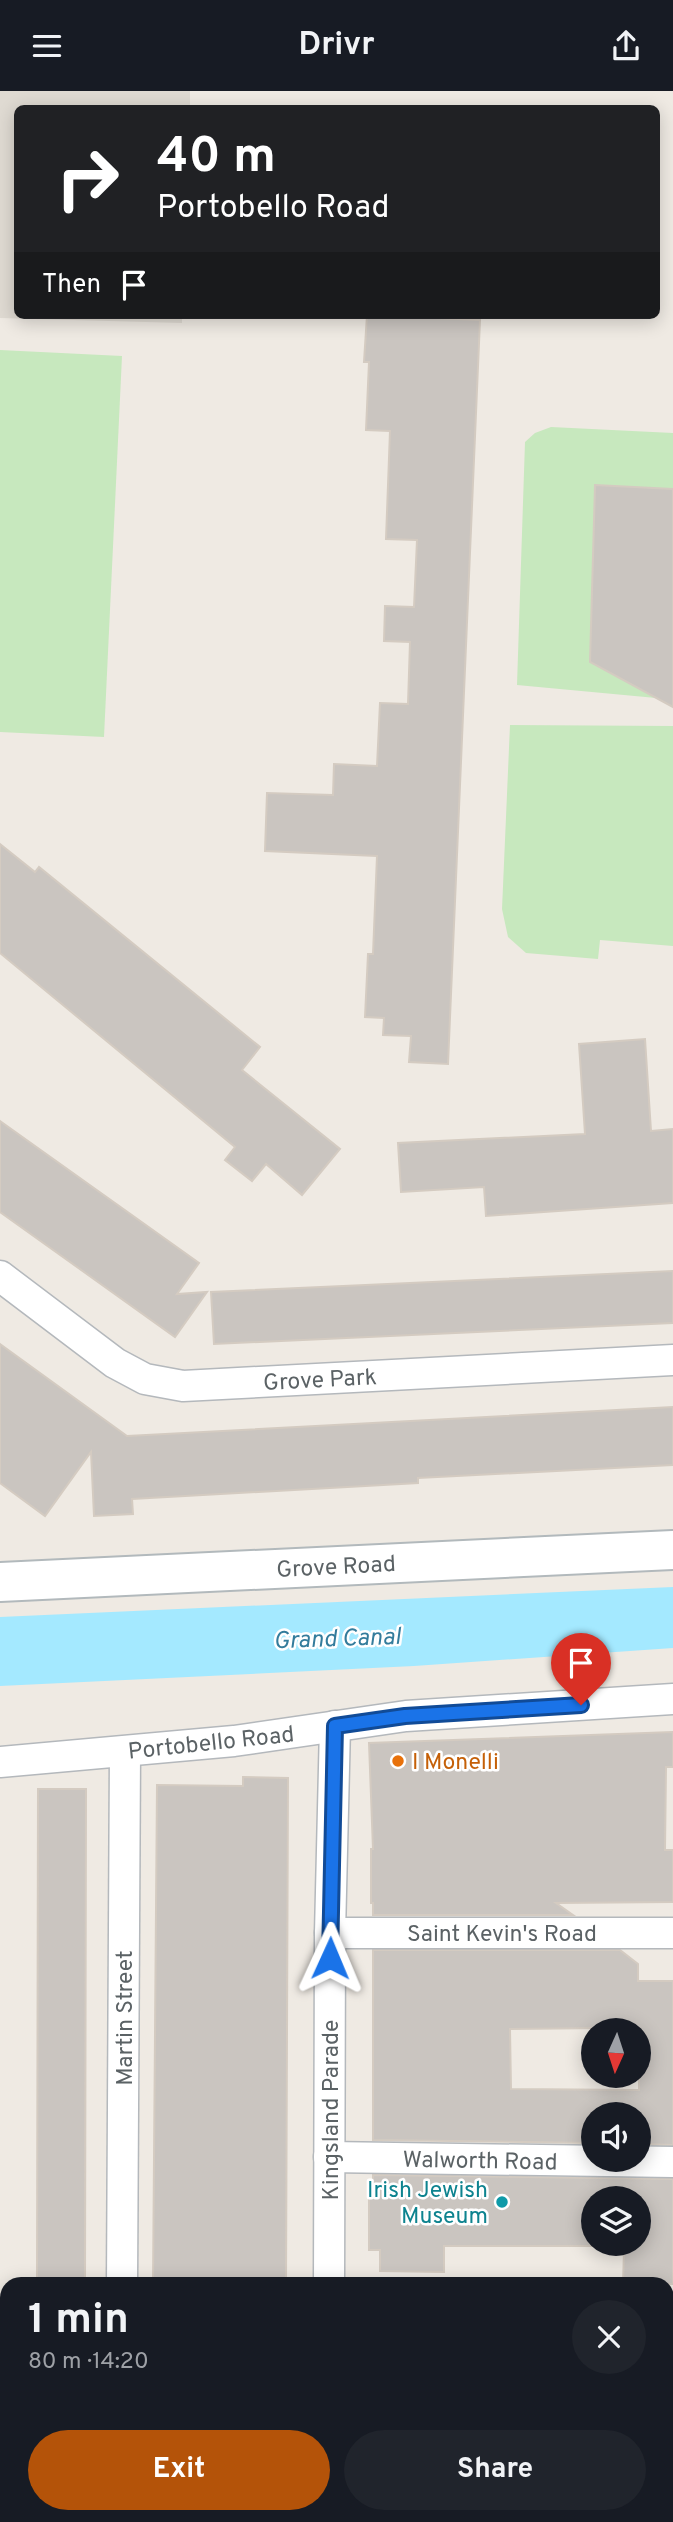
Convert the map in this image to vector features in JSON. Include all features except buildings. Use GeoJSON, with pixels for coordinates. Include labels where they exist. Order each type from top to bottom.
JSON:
{"type":"FeatureCollection","features":[{"type":"Feature","properties":{"kind":"main road","name":"Grove Road"},"geometry":{"type":"LineString","coordinates":[[0,1582],[673,1550]]}},
{"type":"Feature","properties":{"kind":"street","name":"Grove Park"},"geometry":{"type":"LineString","coordinates":[[0,1276],[115,1363],[145,1378],[183,1386],[673,1360]]}},
{"type":"Feature","properties":{"kind":"street","name":"Portobello Road"},"geometry":{"type":"LineString","coordinates":[[0,1762],[125,1752],[287,1734],[405,1716],[673,1699]]}},
{"type":"Feature","properties":{"kind":"street","name":"Kingsland Parade"},"geometry":{"type":"LineString","coordinates":[[329,2277],[330,1933],[335,1726]]}},
{"type":"Feature","properties":{"kind":"street","name":"Martin Street"},"geometry":{"type":"LineString","coordinates":[[122,2277],[125,1752]]}},
{"type":"Feature","properties":{"kind":"street","name":"Saint Kevin's Road"},"geometry":{"type":"LineString","coordinates":[[330,1933],[673,1933]]}},
{"type":"Feature","properties":{"kind":"street","name":"Walworth Road"},"geometry":{"type":"LineString","coordinates":[[329,2157],[673,2162]]}},
{"type":"Feature","properties":{"kind":"shaded area"},"geometry":{"type":"Polygon","coordinates":[[[0,91],[190,91],[190,105],[14,105],[14,318],[0,318],[0,91]]]}},
{"type":"Feature","properties":{"kind":"shaded area"},"geometry":{"type":"Polygon","coordinates":[[[36,319],[182,319],[182,323],[36,319]]]}},
{"type":"Feature","properties":{"kind":"green space"},"geometry":{"type":"Polygon","coordinates":[[[0,350],[122,356],[104,737],[0,732],[0,350]]]}},
{"type":"Feature","properties":{"kind":"green space"},"geometry":{"type":"Polygon","coordinates":[[[551,427],[673,433],[673,489],[595,486],[590,662],[656,698],[517,685],[525,442],[535,433],[551,427]]]}},
{"type":"Feature","properties":{"kind":"green space"},"geometry":{"type":"Polygon","coordinates":[[[510,725],[673,726],[673,946],[600,940],[598,959],[526,953],[508,937],[502,909],[510,725]]]}},
{"type":"Feature","properties":{"kind":"water","name":"Grand Canal"},"geometry":{"type":"Polygon","coordinates":[[[673,1587],[673,1648],[414,1666],[0,1686],[0,1617],[673,1587]]]}},
{"type":"Feature","properties":{"kind":"place","name":"I Monelli"},"geometry":{"type":"Point","coordinates":[398,1761]}},
{"type":"Feature","properties":{"kind":"place","name":"Irish Jewish Museum"},"geometry":{"type":"Point","coordinates":[502,2202]}},
{"type":"Feature","properties":{"kind":"route"},"geometry":{"type":"LineString","coordinates":[[330,1958],[335,1726],[405,1716],[581,1705]]}}]}
